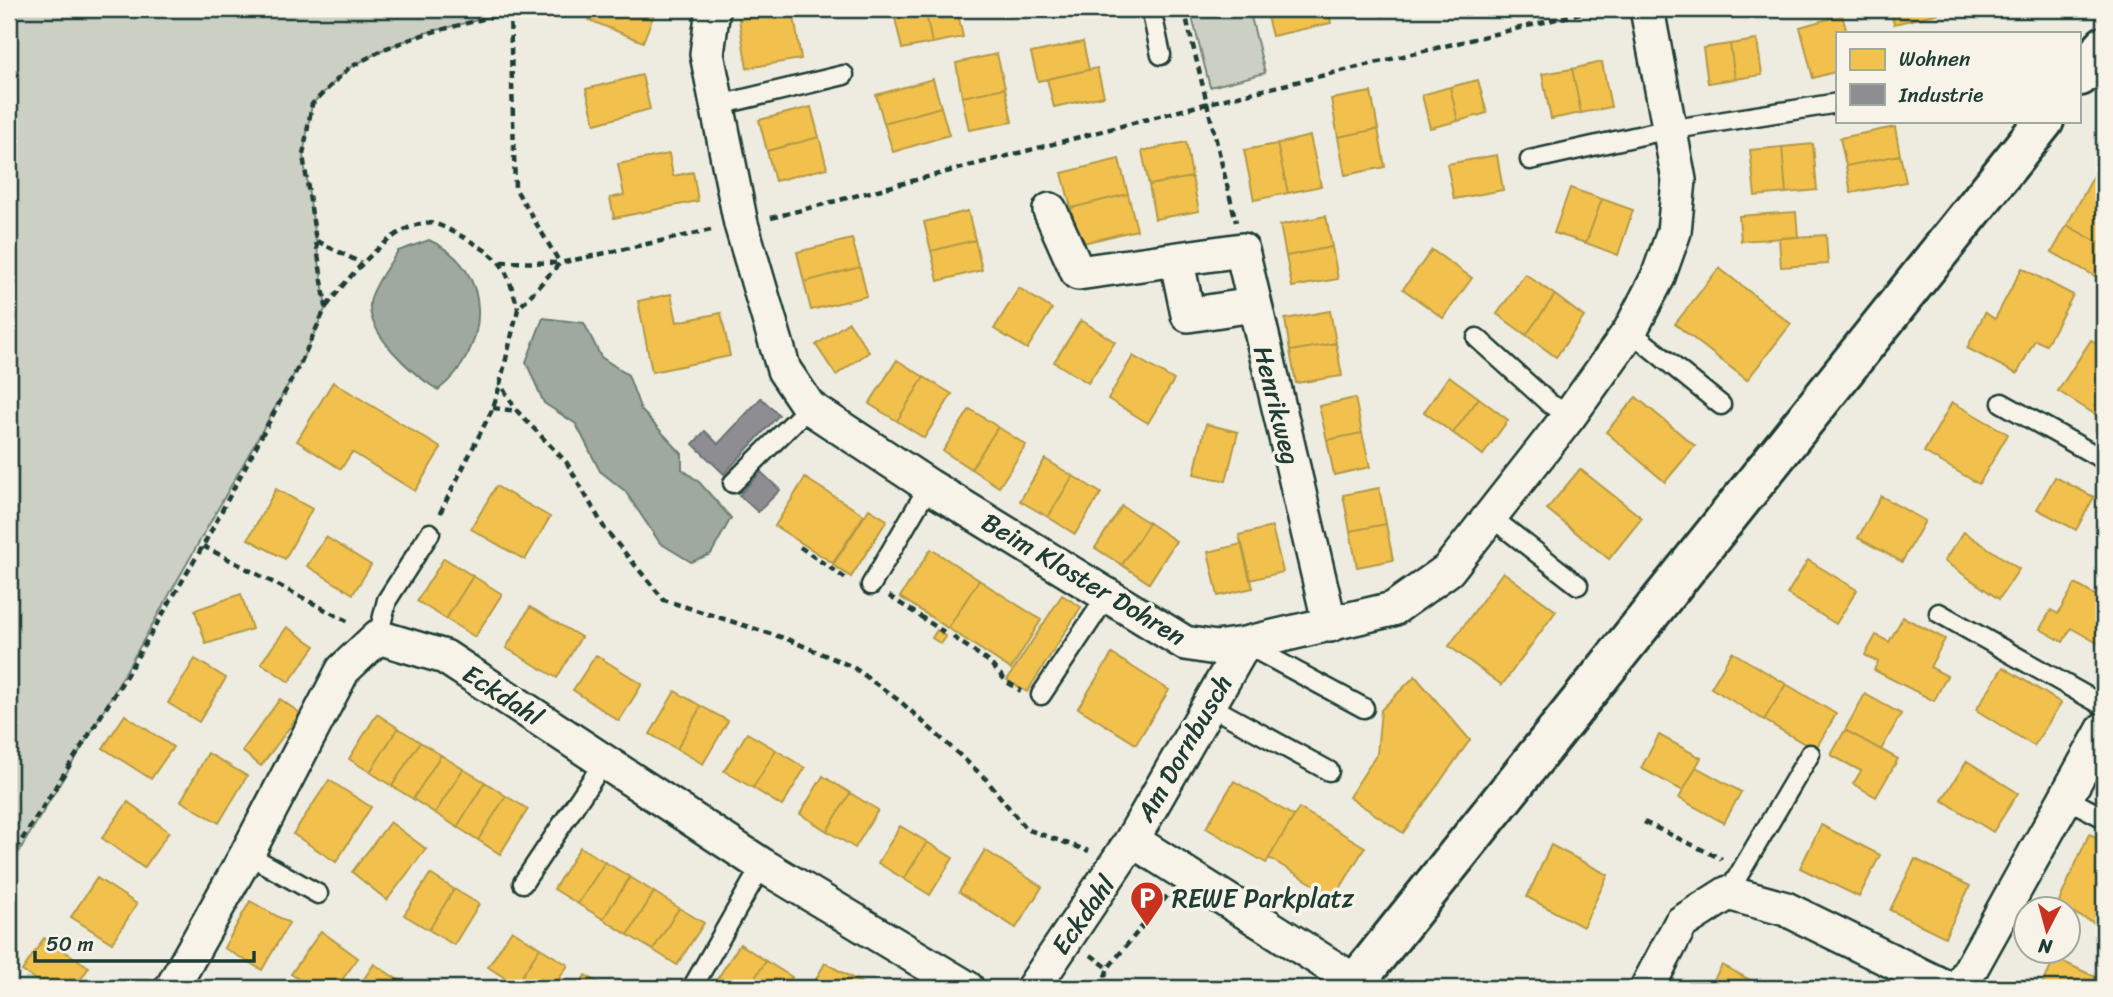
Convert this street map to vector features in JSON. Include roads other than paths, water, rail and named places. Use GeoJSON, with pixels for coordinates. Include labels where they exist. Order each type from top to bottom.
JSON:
{"type":"FeatureCollection","features":[{"type":"Feature","properties":{"kind":"street","name":"Beim Kloster Dohren"},"geometry":{"type":"LineString","coordinates":[[713,9],[707,54],[715,106],[741,224],[784,370],[809,407],[929,486],[1185,643],[1216,648],[1244,644],[1393,609],[1448,570],[1570,415],[1630,331],[1658,277],[1674,232],[1679,180],[1647,9]]}},
{"type":"Feature","properties":{"kind":"street"},"geometry":{"type":"LineString","coordinates":[[2082,74],[2104,46]]}},
{"type":"Feature","properties":{"kind":"street"},"geometry":{"type":"LineString","coordinates":[[1353,985],[2043,122]]}},
{"type":"Feature","properties":{"kind":"street"},"geometry":{"type":"LineString","coordinates":[[1050,210],[1078,273],[1177,262],[1188,315],[1253,305]]}},
{"type":"Feature","properties":{"kind":"street","name":"Henrikweg"},"geometry":{"type":"LineString","coordinates":[[1177,262],[1242,250],[1330,625]]}},
{"type":"Feature","properties":{"kind":"street"},"geometry":{"type":"LineString","coordinates":[[172,988],[247,854],[343,670],[378,637]]}},
{"type":"Feature","properties":{"kind":"street","name":"Eckdahl"},"geometry":{"type":"LineString","coordinates":[[378,637],[445,657],[762,865],[967,988]]}},
{"type":"Feature","properties":{"kind":"street","name":"Am Dornbusch"},"geometry":{"type":"LineString","coordinates":[[1244,644],[1126,851],[1353,985]]}},
{"type":"Feature","properties":{"kind":"street"},"geometry":{"type":"LineString","coordinates":[[1961,988],[2104,729]]}},
{"type":"Feature","properties":{"kind":"street","name":"Eckdahl"},"geometry":{"type":"LineString","coordinates":[[1032,988],[1126,851]]}},
{"type":"Feature","properties":{"kind":"street"},"geometry":{"type":"LineString","coordinates":[[1647,988],[1681,923],[1735,881],[1947,988]]}},
{"type":"Feature","properties":{"kind":"lane"},"geometry":{"type":"LineString","coordinates":[[1151,9],[1161,55]]}},
{"type":"Feature","properties":{"kind":"lane"},"geometry":{"type":"LineString","coordinates":[[715,106],[844,75]]}},
{"type":"Feature","properties":{"kind":"lane"},"geometry":{"type":"LineString","coordinates":[[1530,160],[1671,129],[1836,103]]}},
{"type":"Feature","properties":{"kind":"lane"},"geometry":{"type":"LineString","coordinates":[[1630,331],[1721,405]]}},
{"type":"Feature","properties":{"kind":"lane"},"geometry":{"type":"LineString","coordinates":[[1477,338],[1550,404],[1570,415]]}},
{"type":"Feature","properties":{"kind":"lane"},"geometry":{"type":"LineString","coordinates":[[2002,403],[2104,460]]}},
{"type":"Feature","properties":{"kind":"lane"},"geometry":{"type":"LineString","coordinates":[[733,483],[809,407]]}},
{"type":"Feature","properties":{"kind":"lane"},"geometry":{"type":"LineString","coordinates":[[871,585],[929,486]]}},
{"type":"Feature","properties":{"kind":"lane"},"geometry":{"type":"LineString","coordinates":[[1491,517],[1578,585]]}},
{"type":"Feature","properties":{"kind":"lane"},"geometry":{"type":"LineString","coordinates":[[378,637],[387,600],[430,533]]}},
{"type":"Feature","properties":{"kind":"lane"},"geometry":{"type":"LineString","coordinates":[[1041,695],[1107,596]]}},
{"type":"Feature","properties":{"kind":"lane"},"geometry":{"type":"LineString","coordinates":[[1939,613],[2104,706]]}},
{"type":"Feature","properties":{"kind":"lane"},"geometry":{"type":"LineString","coordinates":[[1244,644],[1364,708]]}},
{"type":"Feature","properties":{"kind":"lane"},"geometry":{"type":"LineString","coordinates":[[1208,705],[1329,771]]}},
{"type":"Feature","properties":{"kind":"lane"},"geometry":{"type":"LineString","coordinates":[[1735,881],[1810,754]]}},
{"type":"Feature","properties":{"kind":"lane"},"geometry":{"type":"LineString","coordinates":[[523,883],[604,762]]}},
{"type":"Feature","properties":{"kind":"lane"},"geometry":{"type":"LineString","coordinates":[[2066,798],[2104,818]]}},
{"type":"Feature","properties":{"kind":"lane"},"geometry":{"type":"LineString","coordinates":[[247,854],[318,894]]}},
{"type":"Feature","properties":{"kind":"lane"},"geometry":{"type":"LineString","coordinates":[[692,988],[762,865]]}},
{"type":"Feature","properties":{"kind":"place","name":"REWE Parkplatz"},"geometry":{"type":"Point","coordinates":[1147,928]}}]}
